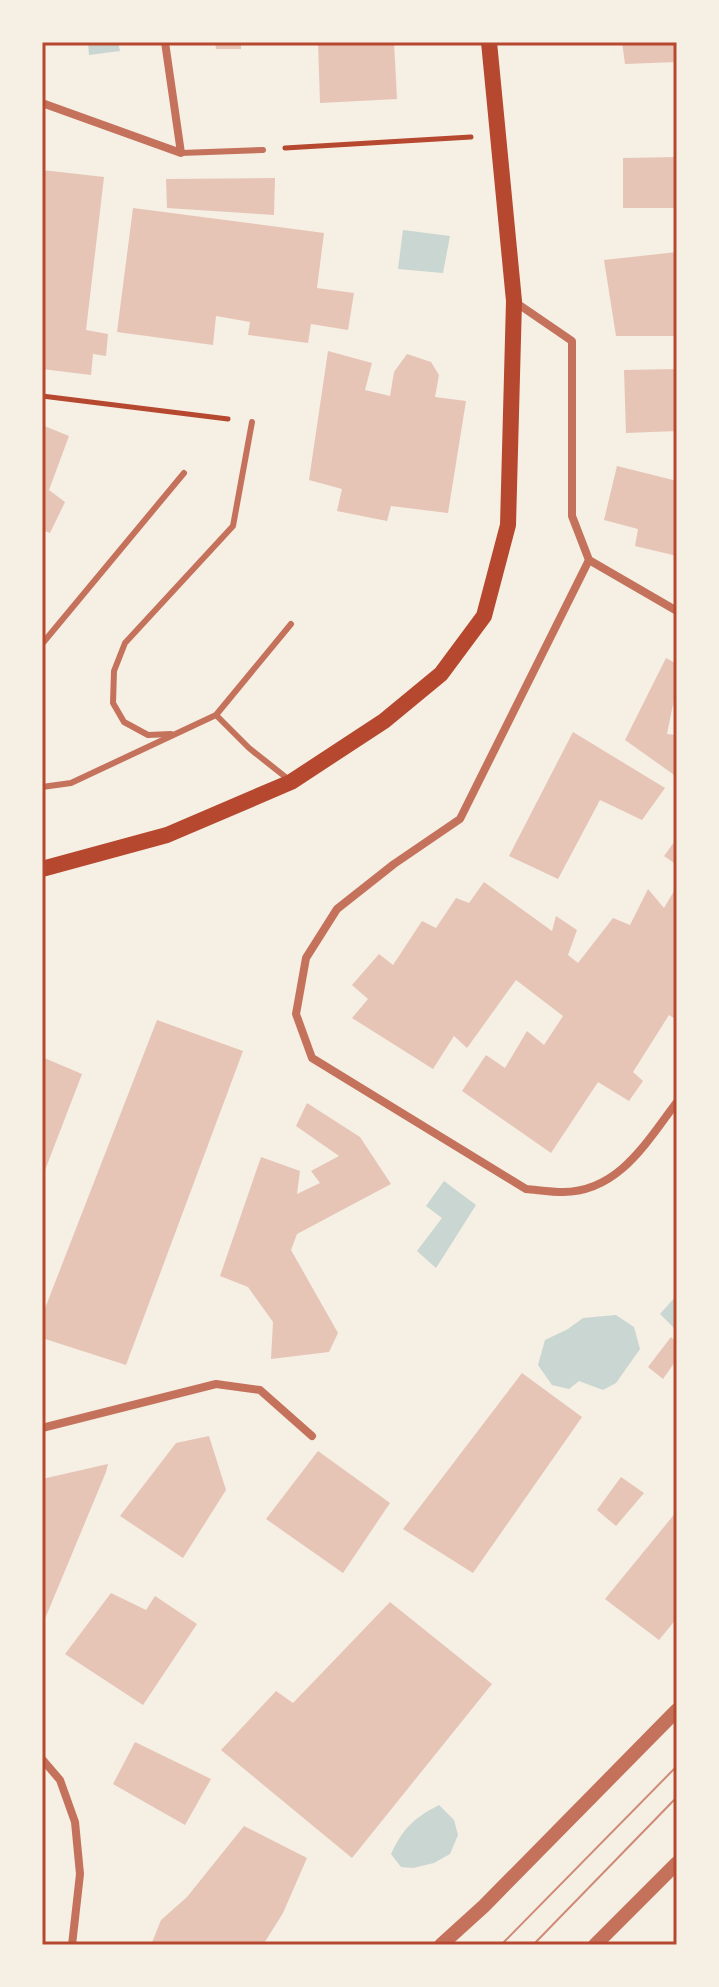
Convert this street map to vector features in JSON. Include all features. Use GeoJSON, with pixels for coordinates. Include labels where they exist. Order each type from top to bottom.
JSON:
{"type":"FeatureCollection","features":[{"type":"Feature","properties":{"kind":"main road"},"geometry":{"type":"LineString","coordinates":[[42,869],[167,835],[291,782],[384,721],[441,674],[484,616],[508,525],[514,301],[489,42]]}},
{"type":"Feature","properties":{"kind":"street"},"geometry":{"type":"LineString","coordinates":[[42,103],[181,153],[165,42]]}},
{"type":"Feature","properties":{"kind":"street"},"geometry":{"type":"LineString","coordinates":[[514,301],[572,341],[572,516],[589,560],[677,611]]}},
{"type":"Feature","properties":{"kind":"street"},"geometry":{"type":"LineString","coordinates":[[589,560],[460,819],[394,864],[337,909],[306,958],[296,1014],[312,1058],[526,1189],[566,1192],[604,1183],[628,1164],[677,1102]]}},
{"type":"Feature","properties":{"kind":"street"},"geometry":{"type":"LineString","coordinates":[[42,1428],[216,1384],[260,1390],[312,1436]]}},
{"type":"Feature","properties":{"kind":"street"},"geometry":{"type":"LineString","coordinates":[[441,1945],[484,1906],[677,1710]]}},
{"type":"Feature","properties":{"kind":"street"},"geometry":{"type":"LineString","coordinates":[[42,1759],[60,1780],[75,1822],[80,1874],[72,1945]]}},
{"type":"Feature","properties":{"kind":"street"},"geometry":{"type":"LineString","coordinates":[[595,1945],[677,1863]]}},
{"type":"Feature","properties":{"kind":"lane"},"geometry":{"type":"LineString","coordinates":[[181,153],[263,150]]}},
{"type":"Feature","properties":{"kind":"lane"},"geometry":{"type":"LineString","coordinates":[[171,734],[148,735],[124,722],[113,703],[114,671],[125,643],[233,526],[252,422]]}},
{"type":"Feature","properties":{"kind":"lane"},"geometry":{"type":"LineString","coordinates":[[42,644],[184,473]]}},
{"type":"Feature","properties":{"kind":"lane"},"geometry":{"type":"LineString","coordinates":[[42,787],[71,783],[216,715],[291,624]]}},
{"type":"Feature","properties":{"kind":"lane"},"geometry":{"type":"LineString","coordinates":[[216,715],[249,748],[291,782]]}},
{"type":"Feature","properties":{"kind":"path"},"geometry":{"type":"LineString","coordinates":[[263,150],[500,136]]}},
{"type":"Feature","properties":{"kind":"path"},"geometry":{"type":"LineString","coordinates":[[42,396],[252,422]]}},
{"type":"Feature","properties":{"kind":"shaded area"},"geometry":{"type":"Polygon","coordinates":[[[88,42],[118,42],[120,51],[89,55],[88,42]]]}},
{"type":"Feature","properties":{"kind":"shaded area"},"geometry":{"type":"Polygon","coordinates":[[[403,230],[450,236],[443,273],[398,269],[403,230]]]}},
{"type":"Feature","properties":{"kind":"shaded area"},"geometry":{"type":"Polygon","coordinates":[[[444,1181],[476,1205],[436,1268],[417,1251],[442,1218],[426,1206],[444,1181]]]}},
{"type":"Feature","properties":{"kind":"shaded area"},"geometry":{"type":"Polygon","coordinates":[[[677,1295],[677,1331],[660,1314],[677,1295]]]}},
{"type":"Feature","properties":{"kind":"shaded area"},"geometry":{"type":"Polygon","coordinates":[[[616,1315],[634,1327],[640,1349],[616,1383],[603,1390],[579,1381],[569,1389],[552,1385],[538,1365],[545,1340],[583,1318],[616,1315]]]}},
{"type":"Feature","properties":{"kind":"shaded area"},"geometry":{"type":"Polygon","coordinates":[[[439,1805],[454,1820],[458,1835],[450,1854],[434,1863],[413,1868],[401,1867],[391,1854],[400,1837],[416,1819],[439,1805]]]}},
{"type":"Feature","properties":{"kind":"building"},"geometry":{"type":"Polygon","coordinates":[[[215,42],[241,42],[241,49],[216,49],[215,42]]]}},
{"type":"Feature","properties":{"kind":"building"},"geometry":{"type":"Polygon","coordinates":[[[318,42],[394,42],[397,99],[320,103],[318,42]]]}},
{"type":"Feature","properties":{"kind":"building"},"geometry":{"type":"Polygon","coordinates":[[[622,42],[677,42],[677,62],[625,64],[622,42]]]}},
{"type":"Feature","properties":{"kind":"building"},"geometry":{"type":"Polygon","coordinates":[[[677,157],[677,208],[623,208],[623,158],[677,157]]]}},
{"type":"Feature","properties":{"kind":"building"},"geometry":{"type":"Polygon","coordinates":[[[42,170],[104,177],[86,330],[108,334],[106,356],[93,354],[91,375],[42,369],[42,170]]]}},
{"type":"Feature","properties":{"kind":"building"},"geometry":{"type":"Polygon","coordinates":[[[275,178],[274,215],[167,208],[166,179],[275,178]]]}},
{"type":"Feature","properties":{"kind":"building"},"geometry":{"type":"Polygon","coordinates":[[[133,208],[324,233],[317,288],[354,293],[348,330],[311,324],[308,343],[248,335],[250,322],[216,316],[213,345],[117,332],[133,208]]]}},
{"type":"Feature","properties":{"kind":"building"},"geometry":{"type":"Polygon","coordinates":[[[677,252],[677,336],[616,336],[604,260],[677,252]]]}},
{"type":"Feature","properties":{"kind":"building"},"geometry":{"type":"Polygon","coordinates":[[[328,351],[372,363],[365,390],[390,396],[394,372],[407,354],[431,362],[439,375],[435,397],[466,401],[448,513],[391,506],[387,521],[337,511],[342,489],[309,480],[328,351]]]}},
{"type":"Feature","properties":{"kind":"building"},"geometry":{"type":"Polygon","coordinates":[[[677,369],[677,431],[626,433],[624,370],[677,369]]]}},
{"type":"Feature","properties":{"kind":"building"},"geometry":{"type":"Polygon","coordinates":[[[42,425],[69,436],[49,490],[65,502],[50,533],[42,530],[42,425]]]}},
{"type":"Feature","properties":{"kind":"building"},"geometry":{"type":"Polygon","coordinates":[[[617,466],[677,481],[677,556],[635,546],[638,529],[604,520],[617,466]]]}},
{"type":"Feature","properties":{"kind":"building"},"geometry":{"type":"Polygon","coordinates":[[[666,658],[677,664],[677,685],[667,734],[677,735],[677,777],[625,740],[666,658]]]}},
{"type":"Feature","properties":{"kind":"building"},"geometry":{"type":"Polygon","coordinates":[[[573,732],[665,788],[642,820],[600,800],[558,879],[509,856],[573,732]]]}},
{"type":"Feature","properties":{"kind":"building"},"geometry":{"type":"Polygon","coordinates":[[[677,838],[677,865],[664,856],[677,838]]]}},
{"type":"Feature","properties":{"kind":"building"},"geometry":{"type":"Polygon","coordinates":[[[484,882],[552,931],[556,916],[577,930],[568,955],[578,963],[613,918],[630,925],[648,889],[664,908],[677,886],[677,1020],[669,1015],[633,1072],[643,1081],[629,1101],[598,1082],[551,1153],[462,1091],[486,1055],[505,1068],[527,1031],[544,1045],[563,1016],[516,980],[467,1048],[454,1036],[433,1069],[352,1018],[368,999],[352,985],[379,954],[393,965],[422,921],[436,928],[456,898],[469,903],[484,882]]]}},
{"type":"Feature","properties":{"kind":"building"},"geometry":{"type":"Polygon","coordinates":[[[157,1020],[243,1051],[126,1365],[42,1338],[42,1316],[157,1020]]]}},
{"type":"Feature","properties":{"kind":"building"},"geometry":{"type":"Polygon","coordinates":[[[42,1057],[82,1074],[42,1178],[42,1057]]]}},
{"type":"Feature","properties":{"kind":"building"},"geometry":{"type":"Polygon","coordinates":[[[307,1103],[360,1137],[391,1184],[297,1234],[291,1250],[338,1333],[329,1352],[271,1359],[273,1322],[248,1287],[220,1276],[261,1157],[300,1171],[297,1194],[320,1183],[311,1171],[339,1156],[296,1126],[307,1103]]]}},
{"type":"Feature","properties":{"kind":"building"},"geometry":{"type":"Polygon","coordinates":[[[671,1337],[677,1343],[677,1359],[663,1379],[648,1367],[671,1337]]]}},
{"type":"Feature","properties":{"kind":"building"},"geometry":{"type":"Polygon","coordinates":[[[522,1373],[582,1417],[473,1573],[403,1529],[522,1373]]]}},
{"type":"Feature","properties":{"kind":"building"},"geometry":{"type":"Polygon","coordinates":[[[209,1436],[226,1490],[183,1558],[120,1516],[176,1443],[209,1436]]]}},
{"type":"Feature","properties":{"kind":"building"},"geometry":{"type":"Polygon","coordinates":[[[318,1451],[390,1503],[343,1573],[266,1519],[318,1451]]]}},
{"type":"Feature","properties":{"kind":"building"},"geometry":{"type":"Polygon","coordinates":[[[108,1464],[106,1472],[42,1626],[42,1479],[108,1464]]]}},
{"type":"Feature","properties":{"kind":"building"},"geometry":{"type":"Polygon","coordinates":[[[621,1477],[644,1493],[616,1526],[597,1510],[621,1477]]]}},
{"type":"Feature","properties":{"kind":"building"},"geometry":{"type":"Polygon","coordinates":[[[677,1511],[677,1618],[659,1640],[605,1599],[677,1511]]]}},
{"type":"Feature","properties":{"kind":"building"},"geometry":{"type":"Polygon","coordinates":[[[111,1593],[146,1610],[155,1596],[197,1624],[143,1705],[65,1654],[111,1593]]]}},
{"type":"Feature","properties":{"kind":"building"},"geometry":{"type":"Polygon","coordinates":[[[390,1602],[492,1684],[352,1858],[221,1750],[276,1691],[293,1703],[390,1602]]]}},
{"type":"Feature","properties":{"kind":"building"},"geometry":{"type":"Polygon","coordinates":[[[135,1742],[211,1779],[185,1825],[113,1784],[135,1742]]]}},
{"type":"Feature","properties":{"kind":"building"},"geometry":{"type":"Polygon","coordinates":[[[244,1826],[307,1858],[283,1913],[263,1945],[151,1945],[161,1920],[187,1897],[244,1826]]]}},
{"type":"Feature","properties":{"kind":"tram line"},"geometry":{"type":"LineString","coordinates":[[501,1945],[677,1766]]}},
{"type":"Feature","properties":{"kind":"tram line"},"geometry":{"type":"LineString","coordinates":[[533,1945],[677,1797]]}}]}
